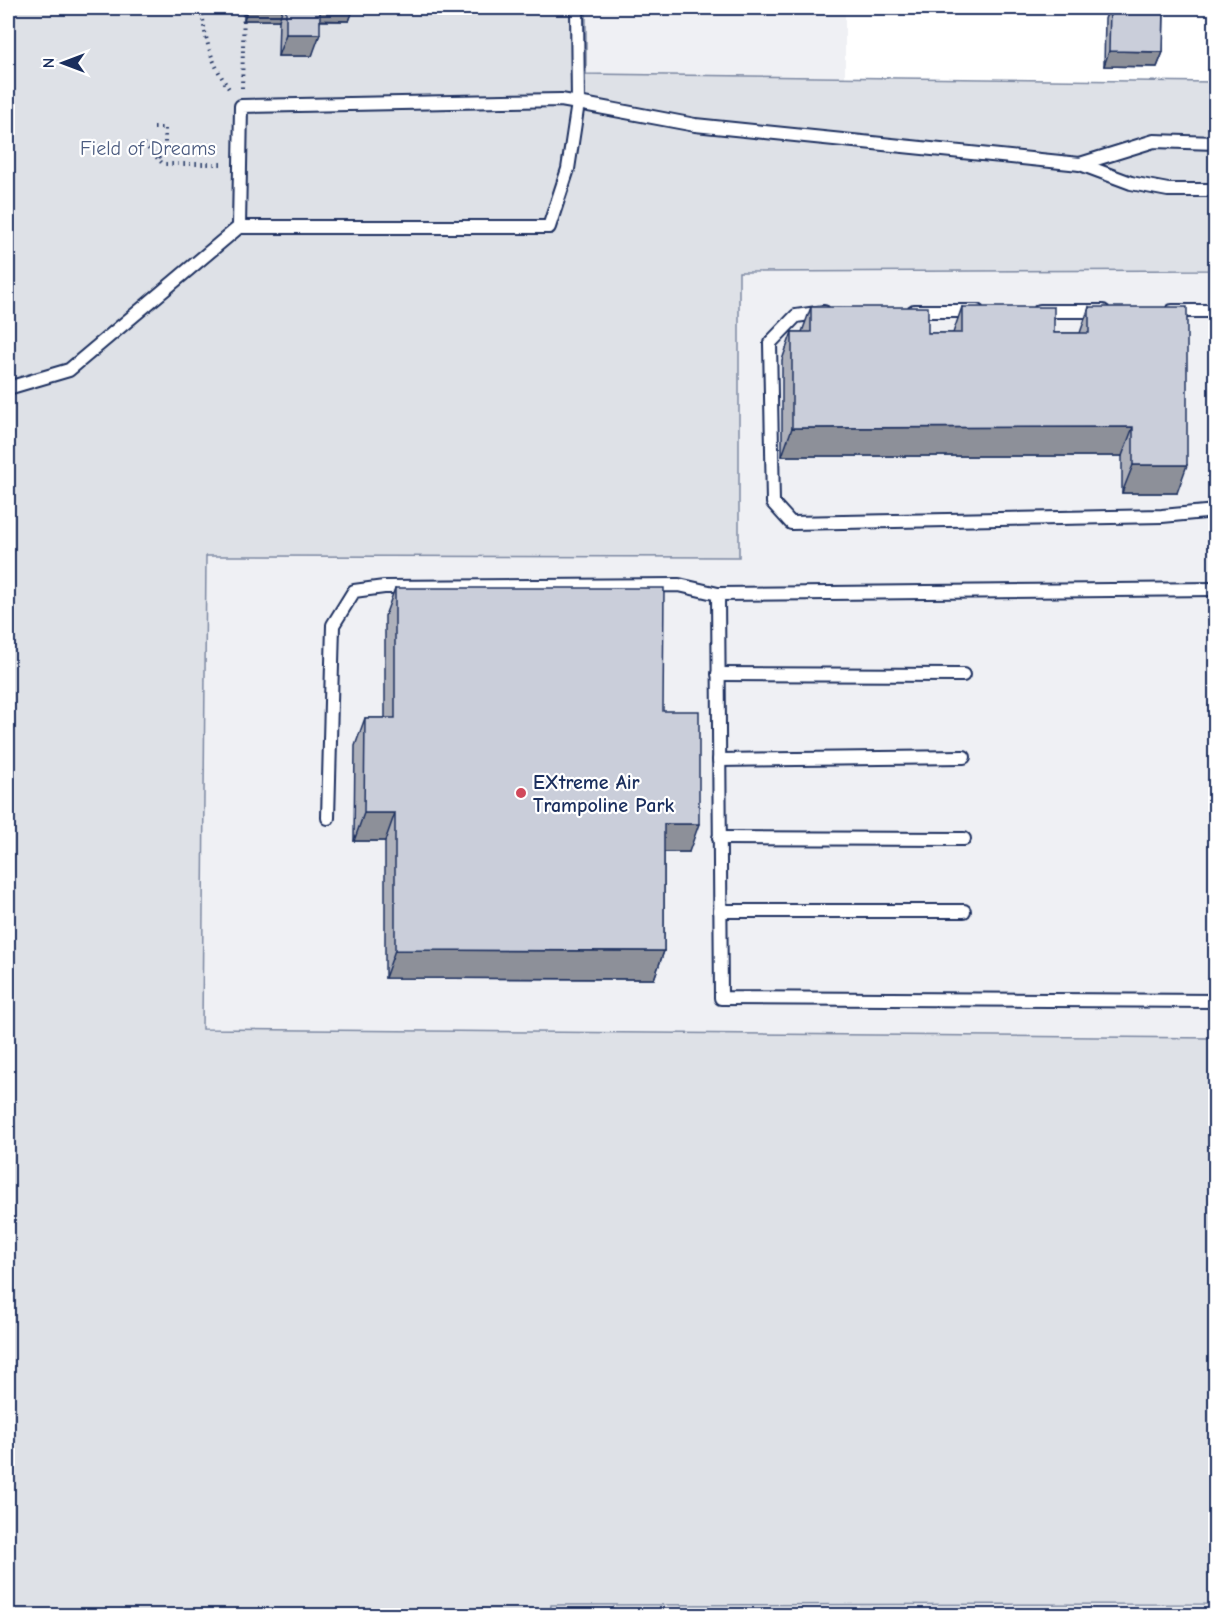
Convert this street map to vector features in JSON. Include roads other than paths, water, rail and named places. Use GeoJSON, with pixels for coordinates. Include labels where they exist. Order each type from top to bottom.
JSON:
{"type":"FeatureCollection","features":[{"type":"Feature","properties":{"kind":"lane"},"geometry":{"type":"LineString","coordinates":[[8,388],[69,370],[239,227],[549,227],[568,169],[578,103],[577,8]]}},
{"type":"Feature","properties":{"kind":"lane"},"geometry":{"type":"LineString","coordinates":[[239,227],[241,105],[561,100],[695,125],[1080,164],[1140,185],[1168,190],[1215,190]]}},
{"type":"Feature","properties":{"kind":"lane"},"geometry":{"type":"LineString","coordinates":[[1080,164],[1154,141],[1215,143]]}},
{"type":"Feature","properties":{"kind":"lane"},"geometry":{"type":"LineString","coordinates":[[831,311],[796,316],[770,343],[773,503],[791,523],[1162,516],[1215,511]]}},
{"type":"Feature","properties":{"kind":"lane"},"geometry":{"type":"LineString","coordinates":[[901,311],[994,311]]}},
{"type":"Feature","properties":{"kind":"lane"},"geometry":{"type":"LineString","coordinates":[[1029,311],[1111,311]]}},
{"type":"Feature","properties":{"kind":"lane"},"geometry":{"type":"LineString","coordinates":[[1157,311],[1215,311]]}},
{"type":"Feature","properties":{"kind":"lane"},"geometry":{"type":"LineString","coordinates":[[328,818],[333,625],[354,591],[384,587],[679,585],[718,594],[1215,589]]}},
{"type":"Feature","properties":{"kind":"lane"},"geometry":{"type":"LineString","coordinates":[[718,594],[721,998],[1215,1001]]}},
{"type":"Feature","properties":{"kind":"lane"},"geometry":{"type":"LineString","coordinates":[[718,674],[963,675]]}},
{"type":"Feature","properties":{"kind":"lane"},"geometry":{"type":"LineString","coordinates":[[719,760],[964,757]]}},
{"type":"Feature","properties":{"kind":"lane"},"geometry":{"type":"LineString","coordinates":[[719,838],[964,839]]}},
{"type":"Feature","properties":{"kind":"lane"},"geometry":{"type":"LineString","coordinates":[[720,911],[964,911]]}},
{"type":"Feature","properties":{"kind":"place","name":"EXtreme Air Trampoline Park"},"geometry":{"type":"Point","coordinates":[521,793]}},
{"type":"Feature","properties":{"kind":"park label","name":"Field of Dreams"},"geometry":{"type":"Point","coordinates":[148,148]}}]}
